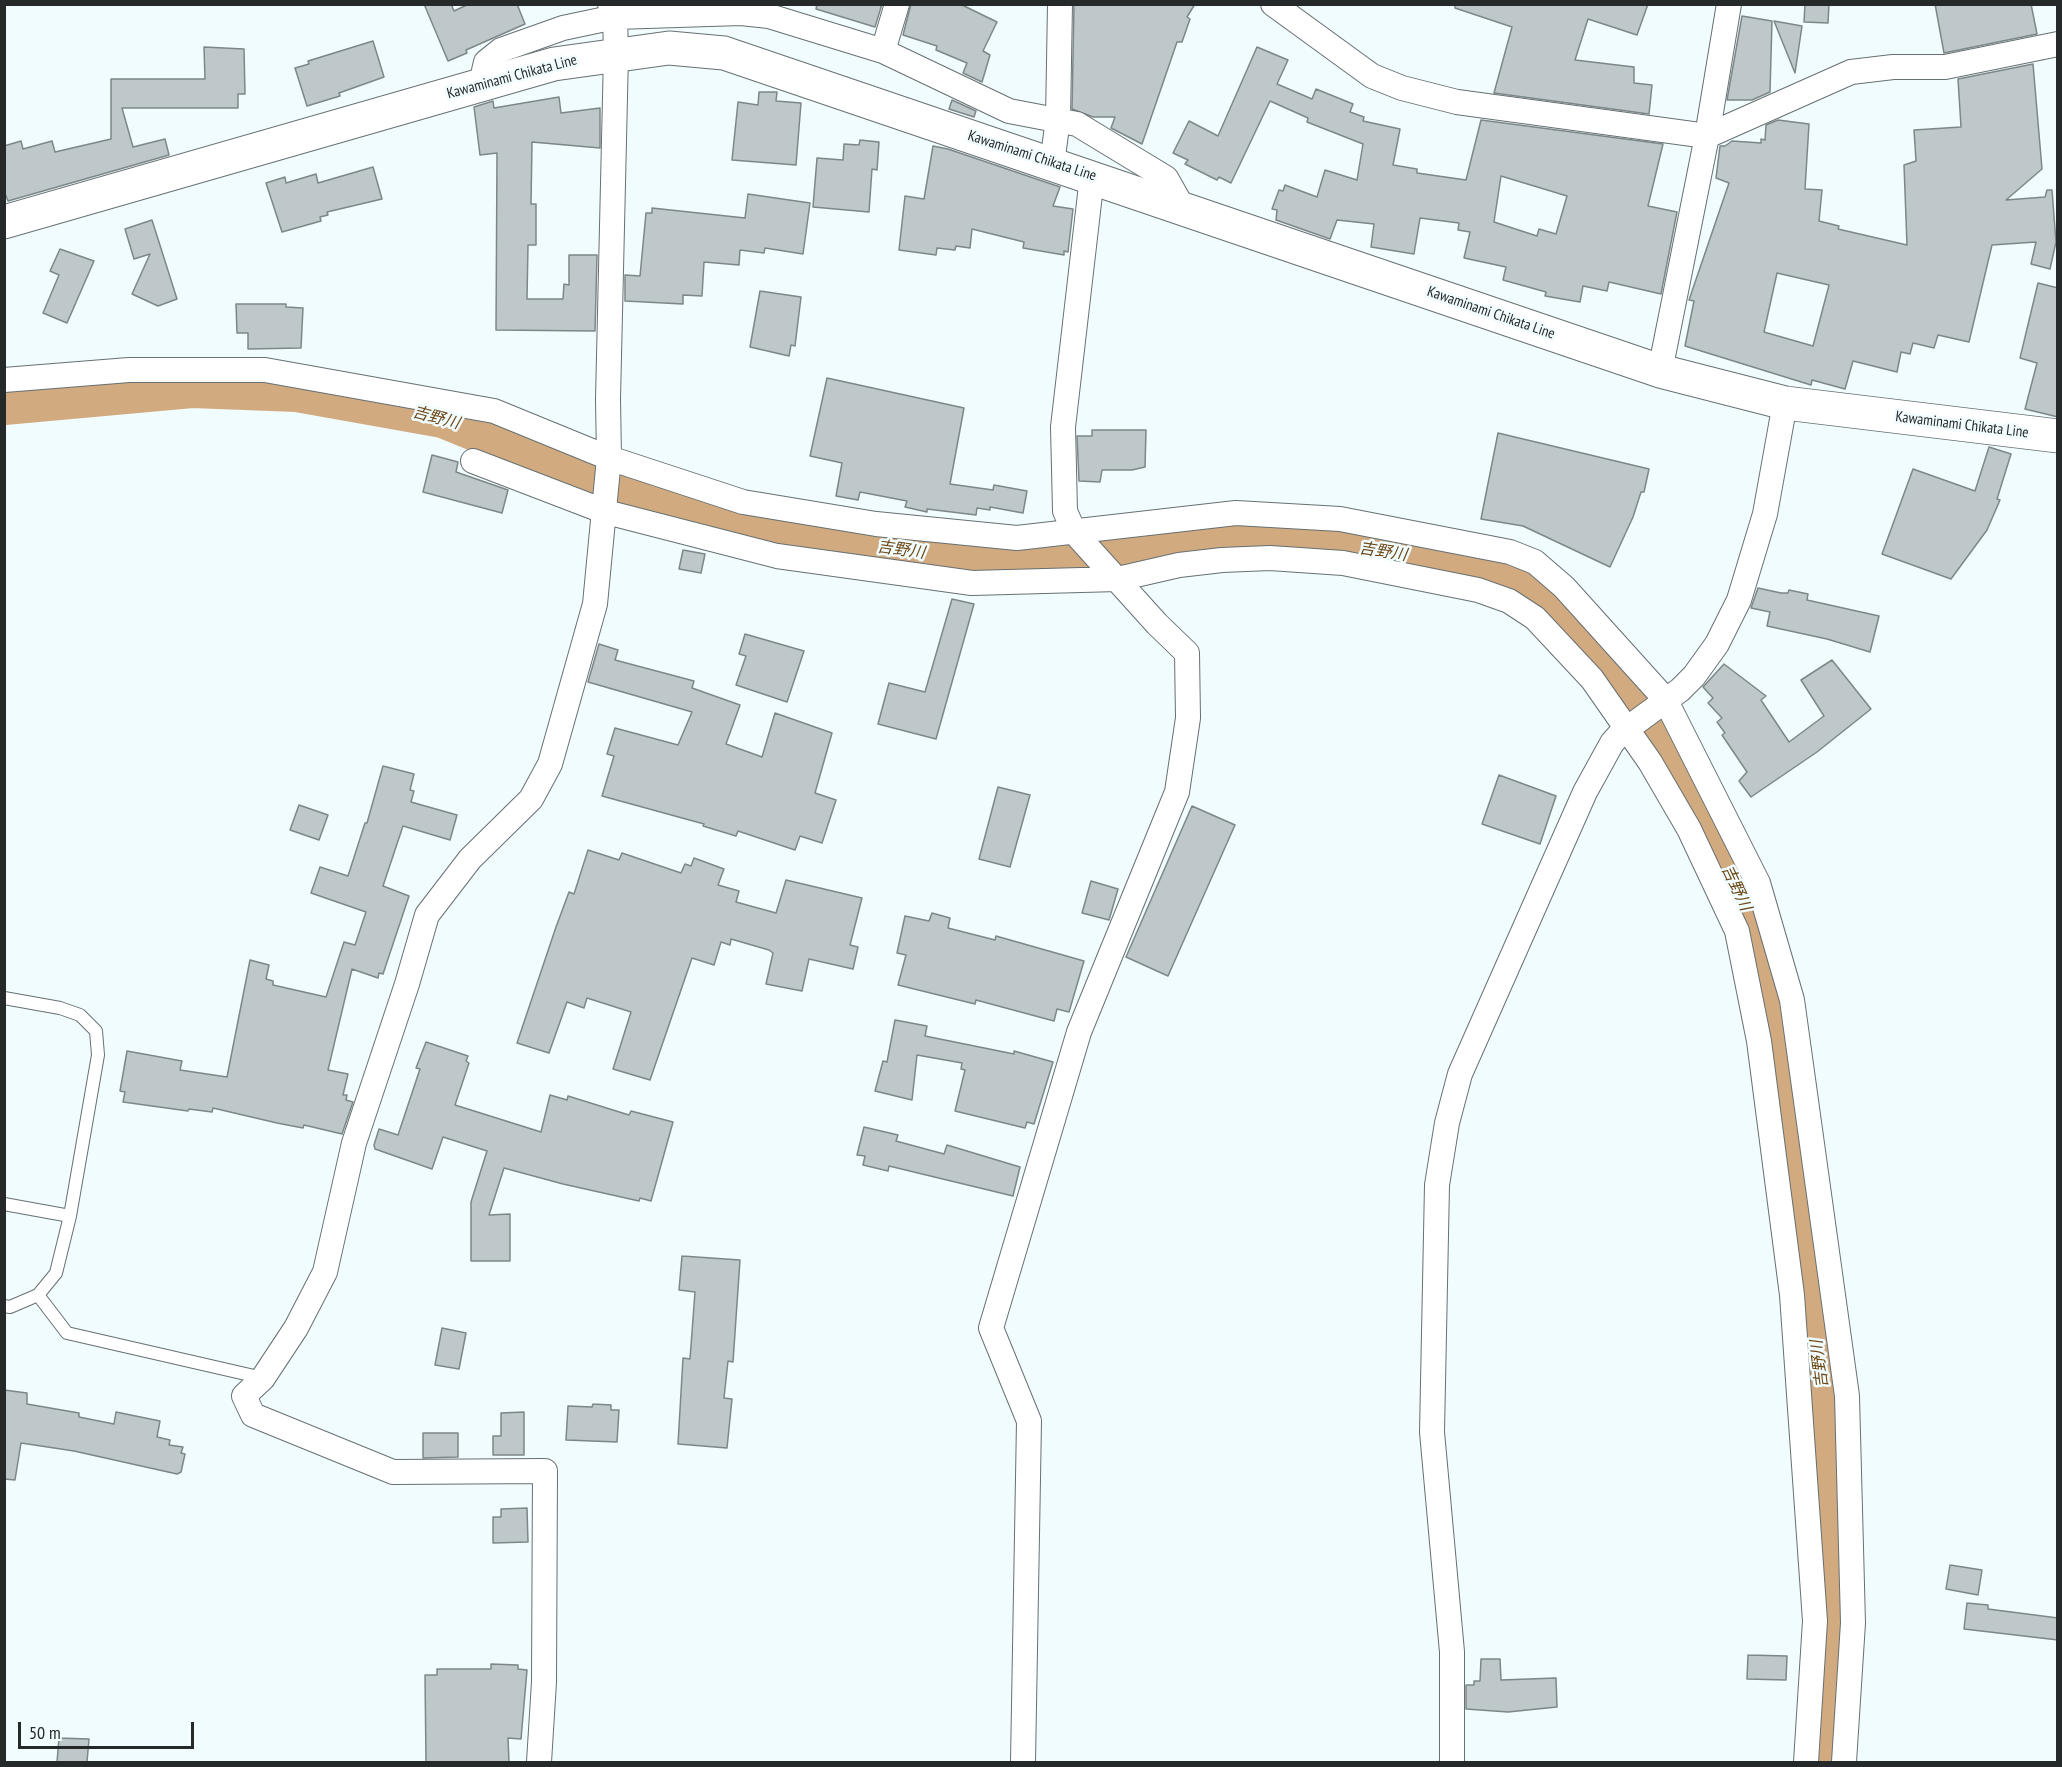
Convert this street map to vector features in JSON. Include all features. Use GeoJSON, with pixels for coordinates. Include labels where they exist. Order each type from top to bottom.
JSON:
{"type":"FeatureCollection","features":[{"type":"Feature","properties":{"kind":"main road","name":"Kawaminami Chikata Line"},"geometry":{"type":"LineString","coordinates":[[4,222],[554,64],[669,48],[724,53],[1660,371],[1785,404],[2058,436]]}},
{"type":"Feature","properties":{"kind":"street"},"geometry":{"type":"LineString","coordinates":[[883,51],[897,4]]}},
{"type":"Feature","properties":{"kind":"street"},"geometry":{"type":"LineString","coordinates":[[1052,164],[1058,119],[1060,4]]}},
{"type":"Feature","properties":{"kind":"street"},"geometry":{"type":"LineString","coordinates":[[1273,4],[1372,76],[1401,88],[1457,102],[1707,136],[1851,72],[1893,67],[1945,67],[2058,44]]}},
{"type":"Feature","properties":{"kind":"street"},"geometry":{"type":"LineString","coordinates":[[1660,371],[1707,136],[1729,4]]}},
{"type":"Feature","properties":{"kind":"street"},"geometry":{"type":"LineString","coordinates":[[539,1762],[544,1682],[545,1471],[393,1472],[253,1415],[244,1396],[263,1378],[297,1328],[326,1272],[354,1143],[407,984],[427,915],[470,859],[531,799],[550,764],[595,604],[606,512],[609,458],[608,399],[616,54],[612,11]]}},
{"type":"Feature","properties":{"kind":"street"},"geometry":{"type":"LineString","coordinates":[[481,84],[486,62],[501,50],[612,11],[741,13],[769,16],[883,51],[1009,111],[1077,124],[1166,178],[1183,208]]}},
{"type":"Feature","properties":{"kind":"street"},"geometry":{"type":"LineString","coordinates":[[1023,1762],[1029,1421],[990,1328],[1079,1032],[1177,792],[1188,718],[1187,653],[1157,624],[1078,537],[1065,511],[1063,427],[1092,177]]}},
{"type":"Feature","properties":{"kind":"street"},"geometry":{"type":"LineString","coordinates":[[4,380],[129,370],[266,370],[494,411],[609,458],[743,502],[876,524],[1017,538],[1078,537],[1236,513],[1340,519],[1510,552],[1535,562],[1564,587],[1662,701],[1758,883],[1792,1000],[1847,1396],[1853,1623],[1844,1762]]}},
{"type":"Feature","properties":{"kind":"street"},"geometry":{"type":"LineString","coordinates":[[1452,1762],[1452,1652],[1432,1432],[1437,1185],[1447,1123],[1460,1074],[1585,792],[1612,743],[1694,676],[1717,644],[1739,600],[1765,514],[1785,404]]}},
{"type":"Feature","properties":{"kind":"street"},"geometry":{"type":"LineString","coordinates":[[473,461],[606,512],[777,556],[961,582],[1114,575],[1179,565],[1270,558],[1343,563],[1478,590],[1509,601],[1535,618],[1592,679],[1629,727],[1689,829],[1737,931],[1759,1041],[1792,1295],[1815,1621],[1806,1762]]}},
{"type":"Feature","properties":{"kind":"lane"},"geometry":{"type":"LineString","coordinates":[[4,998],[60,1008],[80,1015],[96,1032],[98,1055],[70,1216],[56,1273],[38,1295],[10,1306],[4,1306]]}},
{"type":"Feature","properties":{"kind":"lane"},"geometry":{"type":"LineString","coordinates":[[4,1203],[70,1216]]}},
{"type":"Feature","properties":{"kind":"lane"},"geometry":{"type":"LineString","coordinates":[[38,1295],[67,1334],[263,1378]]}},
{"type":"Feature","properties":{"kind":"building"},"geometry":{"type":"Polygon","coordinates":[[[424,4],[451,4],[454,11],[469,4],[517,4],[525,24],[466,50],[467,53],[448,61],[424,4]]]}},
{"type":"Feature","properties":{"kind":"building"},"geometry":{"type":"Polygon","coordinates":[[[817,4],[882,4],[875,27],[816,9],[817,4]]]}},
{"type":"Feature","properties":{"kind":"building"},"geometry":{"type":"Polygon","coordinates":[[[911,4],[960,4],[997,22],[983,51],[990,55],[982,82],[963,73],[967,63],[936,50],[937,46],[903,35],[911,4]]]}},
{"type":"Feature","properties":{"kind":"building"},"geometry":{"type":"Polygon","coordinates":[[[1074,4],[1195,4],[1187,17],[1190,19],[1182,42],[1177,42],[1142,144],[1111,128],[1115,117],[1093,117],[1072,109],[1074,4]]]}},
{"type":"Feature","properties":{"kind":"building"},"geometry":{"type":"Polygon","coordinates":[[[1455,4],[1648,4],[1637,35],[1588,19],[1575,60],[1634,67],[1634,83],[1652,85],[1649,114],[1494,93],[1512,27],[1455,8],[1455,4]]]}},
{"type":"Feature","properties":{"kind":"building"},"geometry":{"type":"Polygon","coordinates":[[[1805,4],[1829,4],[1828,23],[1804,22],[1805,4]]]}},
{"type":"Feature","properties":{"kind":"building"},"geometry":{"type":"Polygon","coordinates":[[[1935,4],[2031,4],[2037,34],[1944,53],[1935,4]]]}},
{"type":"Feature","properties":{"kind":"building"},"geometry":{"type":"Polygon","coordinates":[[[1742,16],[1772,21],[1770,92],[1752,100],[1727,100],[1742,16]]]}},
{"type":"Feature","properties":{"kind":"building"},"geometry":{"type":"Polygon","coordinates":[[[1774,21],[1802,26],[1795,73],[1774,21]]]}},
{"type":"Feature","properties":{"kind":"building"},"geometry":{"type":"Polygon","coordinates":[[[373,41],[384,77],[339,93],[340,96],[307,106],[295,68],[309,64],[308,61],[373,41]]]}},
{"type":"Feature","properties":{"kind":"building"},"geometry":{"type":"Polygon","coordinates":[[[204,47],[244,49],[245,94],[238,94],[238,108],[122,108],[133,147],[165,139],[169,155],[8,201],[4,191],[4,146],[21,141],[23,149],[52,141],[55,152],[111,139],[111,79],[205,79],[204,47]]]}},
{"type":"Feature","properties":{"kind":"building"},"geometry":{"type":"Polygon","coordinates":[[[1257,47],[1288,60],[1277,84],[1312,99],[1316,89],[1353,104],[1350,112],[1364,117],[1363,121],[1400,129],[1393,165],[1417,169],[1417,173],[1466,180],[1481,120],[1663,144],[1648,206],[1677,212],[1661,294],[1609,282],[1607,291],[1583,286],[1580,302],[1545,296],[1546,292],[1503,280],[1506,267],[1464,258],[1470,232],[1458,230],[1459,223],[1420,218],[1414,254],[1371,247],[1374,224],[1337,220],[1330,239],[1276,220],[1277,210],[1272,209],[1279,190],[1283,191],[1285,185],[1317,197],[1325,170],[1357,180],[1363,144],[1307,122],[1308,118],[1270,101],[1231,183],[1219,177],[1217,180],[1185,164],[1188,160],[1173,153],[1189,121],[1218,136],[1257,47]],[[1501,176],[1494,222],[1537,236],[1539,229],[1556,234],[1567,196],[1501,176]]]}},
{"type":"Feature","properties":{"kind":"building"},"geometry":{"type":"Polygon","coordinates":[[[2033,64],[2042,169],[2006,200],[2045,197],[2047,190],[2052,190],[2056,242],[2050,269],[2031,264],[2036,242],[1992,245],[1969,342],[1938,335],[1934,348],[1913,343],[1910,354],[1901,352],[1897,372],[1853,361],[1845,389],[1812,380],[1811,385],[1685,346],[1694,301],[1689,300],[1729,183],[1716,178],[1720,146],[1725,146],[1732,141],[1761,143],[1761,139],[1765,140],[1766,125],[1778,120],[1809,124],[1805,189],[1822,190],[1819,221],[1839,226],[1838,229],[1907,245],[1904,165],[1916,161],[1914,130],[1961,127],[1958,79],[2033,64]],[[1777,273],[1764,332],[1813,346],[1829,285],[1777,273]]]}},
{"type":"Feature","properties":{"kind":"building"},"geometry":{"type":"Polygon","coordinates":[[[759,92],[777,92],[776,101],[801,103],[796,165],[732,160],[738,102],[758,105],[759,92]]]}},
{"type":"Feature","properties":{"kind":"building"},"geometry":{"type":"Polygon","coordinates":[[[559,97],[561,113],[600,108],[600,148],[532,142],[531,204],[536,204],[536,245],[528,245],[527,299],[563,299],[564,284],[569,285],[569,255],[597,255],[595,331],[496,330],[497,153],[480,155],[474,107],[493,101],[494,108],[559,97]]]}},
{"type":"Feature","properties":{"kind":"building"},"geometry":{"type":"Polygon","coordinates":[[[952,100],[976,111],[974,117],[949,109],[952,100]]]}},
{"type":"Feature","properties":{"kind":"building"},"geometry":{"type":"Polygon","coordinates":[[[860,140],[879,142],[877,170],[872,169],[869,212],[813,207],[817,158],[843,160],[844,144],[859,145],[860,140]]]}},
{"type":"Feature","properties":{"kind":"building"},"geometry":{"type":"Polygon","coordinates":[[[933,146],[1060,187],[1053,206],[1073,209],[1068,252],[1064,251],[1064,255],[1023,248],[1024,242],[972,229],[970,248],[956,246],[955,250],[937,248],[936,255],[899,250],[905,196],[924,199],[933,146]]]}},
{"type":"Feature","properties":{"kind":"building"},"geometry":{"type":"Polygon","coordinates":[[[373,167],[382,199],[327,212],[328,215],[320,217],[321,221],[282,232],[266,183],[285,177],[286,183],[316,174],[318,183],[373,167]]]}},
{"type":"Feature","properties":{"kind":"building"},"geometry":{"type":"Polygon","coordinates":[[[748,194],[810,203],[803,254],[765,248],[764,253],[740,250],[739,265],[704,262],[702,296],[683,295],[683,304],[625,301],[625,275],[640,276],[646,213],[652,213],[652,208],[745,218],[748,194]]]}},
{"type":"Feature","properties":{"kind":"building"},"geometry":{"type":"Polygon","coordinates":[[[152,220],[177,299],[158,306],[132,294],[150,254],[134,259],[125,229],[152,220]]]}},
{"type":"Feature","properties":{"kind":"building"},"geometry":{"type":"Polygon","coordinates":[[[60,249],[94,261],[67,323],[43,313],[59,275],[50,271],[60,249]]]}},
{"type":"Feature","properties":{"kind":"building"},"geometry":{"type":"Polygon","coordinates":[[[2038,283],[2058,288],[2058,417],[2025,409],[2037,363],[2020,358],[2038,283]]]}},
{"type":"Feature","properties":{"kind":"building"},"geometry":{"type":"Polygon","coordinates":[[[760,291],[801,297],[795,346],[791,345],[789,356],[750,347],[760,291]]]}},
{"type":"Feature","properties":{"kind":"building"},"geometry":{"type":"Polygon","coordinates":[[[236,304],[286,304],[286,307],[303,308],[301,348],[248,349],[248,333],[237,333],[236,304]]]}},
{"type":"Feature","properties":{"kind":"building"},"geometry":{"type":"Polygon","coordinates":[[[827,378],[964,408],[950,484],[993,490],[994,485],[1027,491],[1023,513],[990,507],[990,510],[977,508],[976,515],[927,509],[927,512],[905,507],[907,501],[860,492],[858,500],[836,496],[842,463],[810,456],[827,378]]]}},
{"type":"Feature","properties":{"kind":"building"},"geometry":{"type":"Polygon","coordinates":[[[1092,430],[1146,430],[1145,467],[1132,470],[1102,470],[1100,482],[1079,481],[1077,436],[1092,436],[1092,430]]]}},
{"type":"Feature","properties":{"kind":"building"},"geometry":{"type":"Polygon","coordinates":[[[1498,433],[1649,469],[1644,492],[1641,492],[1633,517],[1610,567],[1523,526],[1481,519],[1498,433]]]}},
{"type":"Feature","properties":{"kind":"building"},"geometry":{"type":"Polygon","coordinates":[[[1989,447],[2011,454],[1997,499],[2000,500],[1987,530],[1951,579],[1882,554],[1913,469],[1975,491],[1989,447]]]}},
{"type":"Feature","properties":{"kind":"building"},"geometry":{"type":"Polygon","coordinates":[[[432,455],[458,462],[456,472],[508,490],[502,513],[423,492],[432,455]]]}},
{"type":"Feature","properties":{"kind":"building"},"geometry":{"type":"Polygon","coordinates":[[[683,550],[705,554],[701,573],[679,569],[683,550]]]}},
{"type":"Feature","properties":{"kind":"building"},"geometry":{"type":"Polygon","coordinates":[[[1758,588],[1781,593],[1788,593],[1789,590],[1808,594],[1807,600],[1879,616],[1870,652],[1827,639],[1767,626],[1770,612],[1751,608],[1758,588]]]}},
{"type":"Feature","properties":{"kind":"building"},"geometry":{"type":"Polygon","coordinates":[[[952,599],[974,604],[936,739],[878,724],[889,683],[925,692],[952,599]]]}},
{"type":"Feature","properties":{"kind":"building"},"geometry":{"type":"Polygon","coordinates":[[[745,634],[804,651],[787,702],[736,685],[746,656],[739,654],[745,634]]]}},
{"type":"Feature","properties":{"kind":"building"},"geometry":{"type":"Polygon","coordinates":[[[599,644],[618,650],[615,660],[694,681],[692,688],[740,705],[726,744],[762,757],[775,713],[832,733],[815,793],[836,800],[822,843],[800,836],[795,850],[738,831],[736,836],[703,826],[704,824],[602,796],[614,756],[607,754],[615,728],[678,745],[692,712],[588,682],[599,644]]]}},
{"type":"Feature","properties":{"kind":"building"},"geometry":{"type":"Polygon","coordinates":[[[1832,660],[1871,709],[1817,752],[1751,797],[1739,781],[1747,772],[1722,735],[1725,733],[1717,722],[1722,718],[1708,703],[1713,698],[1703,687],[1724,664],[1766,696],[1761,700],[1789,742],[1824,716],[1801,680],[1832,660]]]}},
{"type":"Feature","properties":{"kind":"building"},"geometry":{"type":"Polygon","coordinates":[[[383,766],[414,774],[410,790],[414,791],[411,802],[457,815],[450,840],[403,826],[383,886],[409,896],[383,974],[379,973],[378,978],[352,969],[328,1070],[348,1074],[343,1095],[347,1095],[346,1100],[353,1102],[342,1134],[304,1125],[303,1128],[277,1123],[213,1108],[212,1112],[189,1109],[188,1111],[123,1102],[125,1092],[120,1091],[127,1051],[182,1061],[180,1070],[227,1077],[250,960],[269,965],[266,979],[273,981],[273,985],[326,997],[344,942],[355,945],[366,912],[311,893],[320,867],[348,876],[365,823],[367,823],[383,766]]]}},
{"type":"Feature","properties":{"kind":"building"},"geometry":{"type":"Polygon","coordinates":[[[1499,775],[1556,796],[1540,844],[1482,824],[1499,775]]]}},
{"type":"Feature","properties":{"kind":"building"},"geometry":{"type":"Polygon","coordinates":[[[998,787],[1030,795],[1010,867],[979,859],[998,787]]]}},
{"type":"Feature","properties":{"kind":"building"},"geometry":{"type":"Polygon","coordinates":[[[299,805],[328,815],[319,840],[290,830],[299,805]]]}},
{"type":"Feature","properties":{"kind":"building"},"geometry":{"type":"Polygon","coordinates":[[[1192,806],[1235,825],[1168,976],[1126,957],[1192,806]]]}},
{"type":"Feature","properties":{"kind":"building"},"geometry":{"type":"Polygon","coordinates":[[[588,850],[619,860],[622,853],[681,873],[685,864],[691,866],[694,858],[724,869],[718,885],[739,891],[736,902],[776,913],[786,880],[862,898],[850,945],[858,947],[853,969],[809,959],[802,991],[766,984],[773,953],[731,939],[730,945],[721,942],[714,965],[692,958],[650,1080],[613,1069],[631,1012],[587,998],[584,1008],[567,1002],[549,1053],[517,1043],[556,927],[569,892],[574,894],[588,850]]]}},
{"type":"Feature","properties":{"kind":"building"},"geometry":{"type":"Polygon","coordinates":[[[1091,881],[1118,889],[1109,920],[1082,913],[1091,881]]]}},
{"type":"Feature","properties":{"kind":"building"},"geometry":{"type":"Polygon","coordinates":[[[932,913],[950,918],[948,928],[995,940],[996,936],[1084,961],[1069,1012],[1057,1009],[1054,1021],[976,1000],[975,1004],[898,985],[906,955],[897,953],[905,916],[929,921],[932,913]]]}},
{"type":"Feature","properties":{"kind":"building"},"geometry":{"type":"Polygon","coordinates":[[[895,1020],[927,1026],[925,1036],[1014,1054],[1014,1051],[1053,1062],[1034,1124],[1027,1122],[1025,1128],[955,1111],[965,1070],[961,1069],[962,1063],[917,1055],[912,1100],[875,1091],[883,1061],[887,1062],[895,1020]]]}},
{"type":"Feature","properties":{"kind":"building"},"geometry":{"type":"Polygon","coordinates":[[[426,1042],[468,1056],[466,1061],[469,1063],[455,1105],[541,1132],[550,1095],[567,1100],[568,1096],[629,1115],[631,1111],[673,1122],[651,1201],[640,1198],[639,1201],[563,1184],[504,1168],[489,1215],[510,1214],[510,1261],[471,1261],[471,1202],[487,1151],[443,1137],[432,1169],[375,1149],[374,1145],[379,1129],[398,1135],[420,1069],[416,1068],[426,1042]]]}},
{"type":"Feature","properties":{"kind":"building"},"geometry":{"type":"Polygon","coordinates":[[[864,1127],[898,1135],[896,1141],[944,1154],[947,1145],[1020,1167],[1013,1196],[889,1166],[888,1171],[863,1165],[865,1156],[857,1155],[864,1127]]]}},
{"type":"Feature","properties":{"kind":"building"},"geometry":{"type":"Polygon","coordinates":[[[682,1256],[740,1260],[733,1362],[728,1361],[724,1398],[732,1399],[727,1448],[678,1444],[683,1358],[690,1359],[695,1292],[679,1290],[682,1256]]]}},
{"type":"Feature","properties":{"kind":"building"},"geometry":{"type":"Polygon","coordinates":[[[442,1328],[466,1333],[459,1369],[435,1365],[442,1328]]]}},
{"type":"Feature","properties":{"kind":"building"},"geometry":{"type":"Polygon","coordinates":[[[4,1390],[27,1393],[27,1404],[79,1413],[79,1417],[114,1424],[116,1412],[160,1421],[157,1437],[170,1440],[169,1445],[183,1447],[181,1453],[185,1454],[181,1472],[177,1474],[74,1451],[21,1443],[15,1480],[4,1479],[4,1390]]]}},
{"type":"Feature","properties":{"kind":"building"},"geometry":{"type":"Polygon","coordinates":[[[593,1404],[611,1405],[611,1410],[619,1410],[617,1442],[566,1440],[568,1406],[592,1407],[593,1404]]]}},
{"type":"Feature","properties":{"kind":"building"},"geometry":{"type":"Polygon","coordinates":[[[524,1412],[524,1455],[493,1455],[493,1436],[501,1436],[501,1413],[524,1412]]]}},
{"type":"Feature","properties":{"kind":"building"},"geometry":{"type":"Polygon","coordinates":[[[423,1433],[458,1433],[458,1457],[423,1458],[423,1433]]]}},
{"type":"Feature","properties":{"kind":"building"},"geometry":{"type":"Polygon","coordinates":[[[527,1508],[528,1542],[493,1543],[493,1517],[501,1517],[501,1509],[527,1508]]]}},
{"type":"Feature","properties":{"kind":"building"},"geometry":{"type":"Polygon","coordinates":[[[1950,1565],[1982,1570],[1978,1595],[1946,1589],[1950,1565]]]}},
{"type":"Feature","properties":{"kind":"building"},"geometry":{"type":"Polygon","coordinates":[[[1967,1603],[1988,1605],[1988,1609],[2058,1618],[2058,1640],[1964,1629],[1967,1603]]]}},
{"type":"Feature","properties":{"kind":"building"},"geometry":{"type":"Polygon","coordinates":[[[1748,1655],[1787,1656],[1786,1680],[1747,1679],[1748,1655]]]}},
{"type":"Feature","properties":{"kind":"building"},"geometry":{"type":"Polygon","coordinates":[[[1481,1659],[1500,1659],[1501,1680],[1556,1678],[1557,1707],[1508,1712],[1466,1709],[1466,1685],[1474,1685],[1474,1681],[1480,1681],[1481,1659]]]}},
{"type":"Feature","properties":{"kind":"building"},"geometry":{"type":"Polygon","coordinates":[[[491,1664],[518,1665],[518,1669],[527,1670],[521,1739],[508,1738],[509,1762],[426,1762],[425,1675],[437,1675],[437,1669],[491,1669],[491,1664]]]}},
{"type":"Feature","properties":{"kind":"building"},"geometry":{"type":"Polygon","coordinates":[[[59,1738],[89,1739],[87,1762],[57,1762],[59,1738]]]}},
{"type":"Feature","properties":{"kind":"waterway","name":"吉野川"},"geometry":{"type":"LineString","coordinates":[[4,404],[192,387],[297,391],[443,417],[635,495],[726,523],[901,550],[1019,564],[1074,562],[1218,537],[1285,538],[1394,553],[1503,575],[1533,585],[1598,653],[1668,745],[1756,931],[1766,969],[1795,1148],[1829,1442],[1833,1619],[1825,1762]]}}]}
